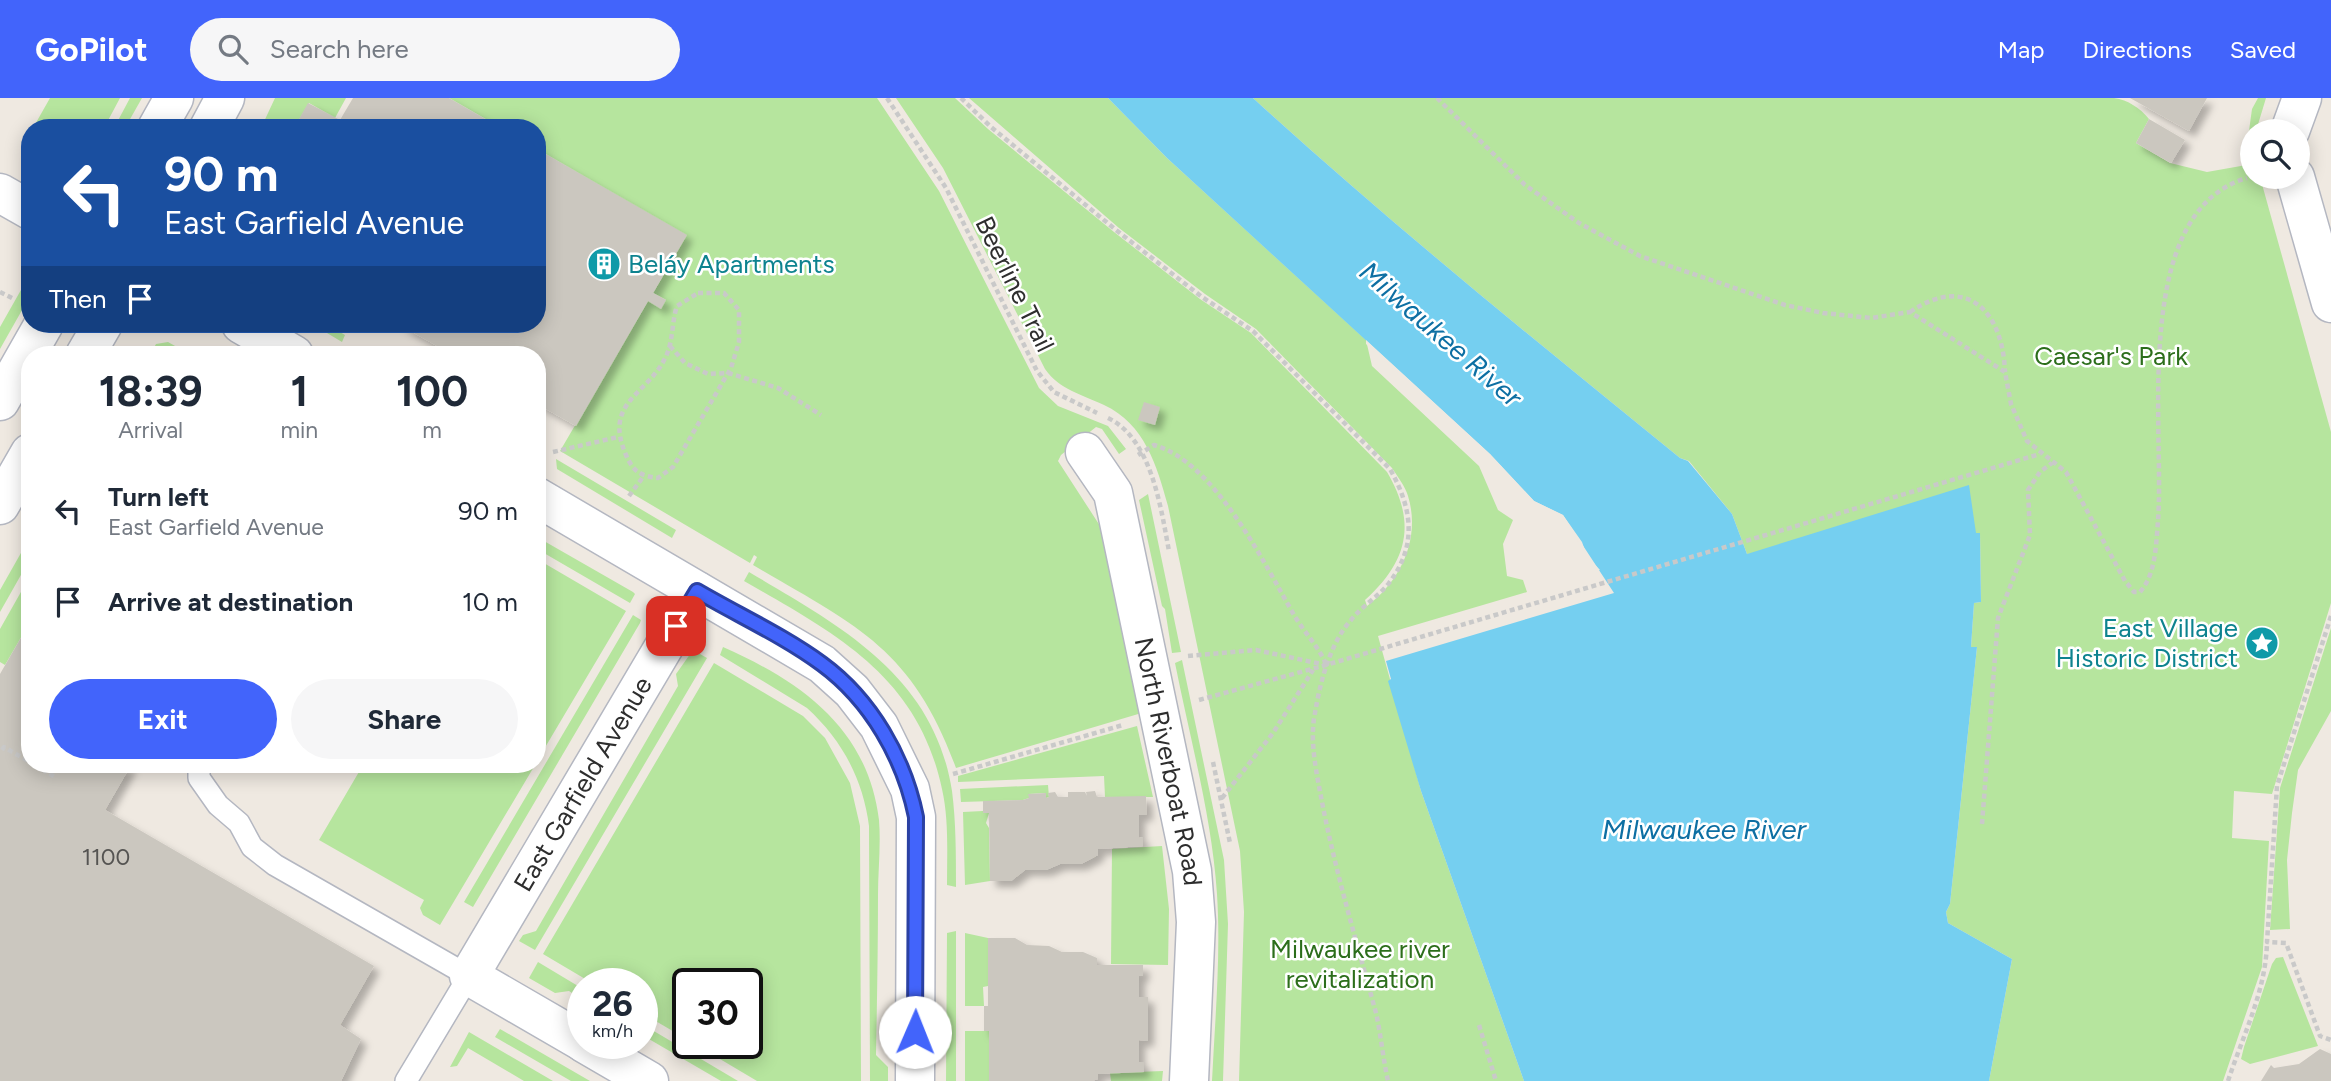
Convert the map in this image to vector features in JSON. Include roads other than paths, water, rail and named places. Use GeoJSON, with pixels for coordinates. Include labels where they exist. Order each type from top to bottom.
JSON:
{"type":"FeatureCollection","features":[{"type":"Feature","properties":{"kind":"street"},"geometry":{"type":"LineString","coordinates":[[161,119],[174,98]]}},
{"type":"Feature","properties":{"kind":"street"},"geometry":{"type":"LineString","coordinates":[[214,119],[225,98]]}},
{"type":"Feature","properties":{"kind":"street"},"geometry":{"type":"LineString","coordinates":[[2294,119],[2302,98]]}},
{"type":"Feature","properties":{"kind":"street"},"geometry":{"type":"LineString","coordinates":[[2298,189],[2331,303]]}},
{"type":"Feature","properties":{"kind":"street"},"geometry":{"type":"LineString","coordinates":[[0,192],[21,205]]}},
{"type":"Feature","properties":{"kind":"street"},"geometry":{"type":"LineString","coordinates":[[256,333],[279,346]]}},
{"type":"Feature","properties":{"kind":"street"},"geometry":{"type":"LineString","coordinates":[[0,401],[21,364]]}},
{"type":"Feature","properties":{"kind":"street","name":"North Riverboat Road"},"geometry":{"type":"LineString","coordinates":[[1085,452],[1113,493],[1192,871],[1196,922],[1189,1081]]}},
{"type":"Feature","properties":{"kind":"street"},"geometry":{"type":"LineString","coordinates":[[0,505],[21,469]]}},
{"type":"Feature","properties":{"kind":"street"},"geometry":{"type":"LineString","coordinates":[[546,502],[822,664],[852,691],[872,717],[901,768],[916,817],[915,1081]]}},
{"type":"Feature","properties":{"kind":"street","name":"East Garfield Avenue"},"geometry":{"type":"LineString","coordinates":[[468,976],[697,591]]}},
{"type":"Feature","properties":{"kind":"street"},"geometry":{"type":"LineString","coordinates":[[468,976],[567,1034]]}},
{"type":"Feature","properties":{"kind":"street"},"geometry":{"type":"LineString","coordinates":[[611,1059],[649,1081]]}},
{"type":"Feature","properties":{"kind":"lane"},"geometry":{"type":"LineString","coordinates":[[199,773],[199,778],[218,805],[239,822],[253,847],[275,865],[468,976],[405,1081]]}},
{"type":"Feature","properties":{"kind":"water","name":"Milwaukee River"},"geometry":{"type":"Polygon","coordinates":[[[1108,98],[1253,98],[1464,281],[1680,458],[1688,461],[1732,514],[1747,554],[1969,485],[1976,533],[1980,533],[1981,602],[1974,603],[1971,647],[1977,647],[1950,904],[1946,912],[1948,923],[2012,959],[1989,1081],[1524,1081],[1421,791],[1388,681],[1391,679],[1386,661],[1614,593],[1563,515],[1534,501],[1490,454],[1167,158],[1108,98]]]}},
{"type":"Feature","properties":{"kind":"place","name":"Beláy Apartments"},"geometry":{"type":"Point","coordinates":[604,264]}},
{"type":"Feature","properties":{"kind":"place","name":"East Village Historic District"},"geometry":{"type":"Point","coordinates":[2262,643]}},
{"type":"Feature","properties":{"kind":"park label","name":"Caesar's Park"},"geometry":{"type":"Point","coordinates":[2111,356]}},
{"type":"Feature","properties":{"kind":"park label","name":"Milwaukee river revitalization"},"geometry":{"type":"Point","coordinates":[1360,964]}}]}
